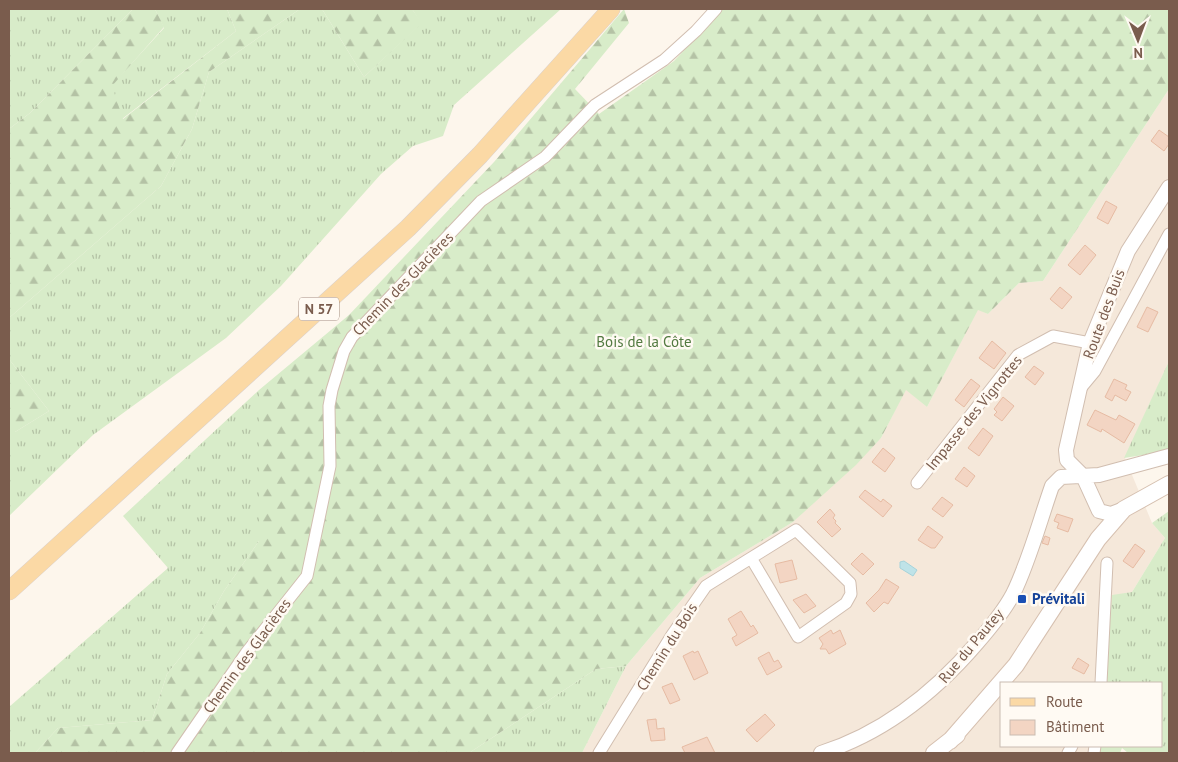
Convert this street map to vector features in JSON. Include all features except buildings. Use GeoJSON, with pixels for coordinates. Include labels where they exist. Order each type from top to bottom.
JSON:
{"type":"FeatureCollection","features":[{"type":"Feature","properties":{"kind":"main road","name":"N 57"},"geometry":{"type":"LineString","coordinates":[[9,591],[408,228],[480,155],[611,9]]}},
{"type":"Feature","properties":{"kind":"main road"},"geometry":{"type":"LineString","coordinates":[[1001,682],[1016,665],[1098,540],[1124,509],[1169,484]]}},
{"type":"Feature","properties":{"kind":"main road"},"geometry":{"type":"LineString","coordinates":[[1010,682],[1043,639],[1105,546],[1137,513],[1169,494]]}},
{"type":"Feature","properties":{"kind":"main road"},"geometry":{"type":"LineString","coordinates":[[950,741],[1000,683]]}},
{"type":"Feature","properties":{"kind":"main road"},"geometry":{"type":"LineString","coordinates":[[934,753],[950,741],[1000,694]]}},
{"type":"Feature","properties":{"kind":"street","name":"Chemin des Glacières"},"geometry":{"type":"LineString","coordinates":[[177,753],[246,653],[307,576],[330,466],[329,406],[332,390],[344,351],[352,337],[481,202],[545,157],[595,105],[664,60],[696,31],[716,9]]}},
{"type":"Feature","properties":{"kind":"street","name":"Route des Buis"},"geometry":{"type":"LineString","coordinates":[[1083,476],[1067,460],[1067,455],[1090,343],[1128,251],[1169,187]]}},
{"type":"Feature","properties":{"kind":"street"},"geometry":{"type":"LineString","coordinates":[[1080,389],[1095,371],[1169,234]]}},
{"type":"Feature","properties":{"kind":"street","name":"Impasse des Vignottes"},"geometry":{"type":"LineString","coordinates":[[917,483],[1018,355],[1053,336],[1090,343]]}},
{"type":"Feature","properties":{"kind":"street","name":"Rue du Pautey"},"geometry":{"type":"LineString","coordinates":[[821,753],[882,725],[920,700],[943,681],[992,626],[1013,594],[1052,486],[1062,477],[1099,476],[1169,456]]}},
{"type":"Feature","properties":{"kind":"street"},"geometry":{"type":"LineString","coordinates":[[1083,476],[1098,511],[1111,514],[1124,509]]}},
{"type":"Feature","properties":{"kind":"street","name":"Chemin du Bois"},"geometry":{"type":"LineString","coordinates":[[599,753],[672,635],[706,586],[751,558],[796,530],[850,583],[851,594],[846,603],[798,637],[751,558]]}},
{"type":"Feature","properties":{"kind":"street"},"geometry":{"type":"LineString","coordinates":[[1102,682],[1107,563]]}},
{"type":"Feature","properties":{"kind":"shaded area"},"geometry":{"type":"Polygon","coordinates":[[[1169,89],[1169,361],[1125,458],[1152,523],[1165,538],[1132,592],[1109,642],[1105,682],[1000,682],[1000,747],[1099,747],[1099,753],[582,753],[626,666],[700,578],[793,522],[881,438],[906,389],[927,407],[978,309],[988,314],[1019,283],[1043,281],[1169,89]]]}},
{"type":"Feature","properties":{"kind":"green space"},"geometry":{"type":"Polygon","coordinates":[[[9,9],[133,9],[30,113],[9,129],[9,9]]]}},
{"type":"Feature","properties":{"kind":"green space"},"geometry":{"type":"Polygon","coordinates":[[[133,9],[155,9],[164,27],[112,86],[123,119],[236,31],[227,9],[300,9],[209,72],[192,129],[161,186],[9,318],[9,129],[30,113],[133,9]]]}},
{"type":"Feature","properties":{"kind":"green space"},"geometry":{"type":"Polygon","coordinates":[[[155,9],[227,9],[236,31],[122,119],[111,86],[164,28],[155,9]]]}},
{"type":"Feature","properties":{"kind":"green space"},"geometry":{"type":"Polygon","coordinates":[[[300,9],[322,9],[364,77],[421,23],[412,9],[561,9],[454,105],[443,136],[413,146],[381,174],[281,286],[226,338],[93,435],[9,516],[9,432],[15,432],[49,411],[9,359],[9,318],[161,186],[192,129],[209,72],[300,9]]]}},
{"type":"Feature","properties":{"kind":"green space"},"geometry":{"type":"Polygon","coordinates":[[[322,9],[412,9],[422,23],[364,77],[322,9]]]}},
{"type":"Feature","properties":{"kind":"green space","name":"Bois de la Côte"},"geometry":{"type":"Polygon","coordinates":[[[624,9],[629,23],[575,89],[599,114],[674,61],[723,9],[1169,9],[1169,89],[1043,281],[1019,283],[988,314],[978,310],[927,407],[906,390],[881,438],[856,465],[793,522],[700,578],[626,666],[596,669],[469,753],[35,753],[58,728],[152,720],[167,674],[200,633],[224,591],[259,541],[259,390],[349,315],[494,162],[624,9]]]}},
{"type":"Feature","properties":{"kind":"green space"},"geometry":{"type":"Polygon","coordinates":[[[9,359],[49,411],[15,432],[9,432],[9,359]]]}},
{"type":"Feature","properties":{"kind":"green space"},"geometry":{"type":"Polygon","coordinates":[[[1169,361],[1169,451],[1124,458],[1169,361]]]}},
{"type":"Feature","properties":{"kind":"green space"},"geometry":{"type":"Polygon","coordinates":[[[259,390],[259,541],[224,591],[200,633],[167,674],[152,720],[58,728],[35,753],[9,753],[9,707],[168,568],[123,516],[259,390]]]}},
{"type":"Feature","properties":{"kind":"green space"},"geometry":{"type":"Polygon","coordinates":[[[1169,511],[1169,753],[1128,753],[1122,748],[1120,753],[1099,753],[1099,747],[1163,747],[1163,682],[1105,682],[1112,595],[1132,592],[1165,538],[1152,523],[1169,511]]]}},
{"type":"Feature","properties":{"kind":"green space"},"geometry":{"type":"Polygon","coordinates":[[[626,666],[582,753],[469,753],[596,669],[626,666]]]}},
{"type":"Feature","properties":{"kind":"water"},"geometry":{"type":"Polygon","coordinates":[[[904,561],[917,570],[913,576],[900,568],[900,562],[904,561]]]}},
{"type":"Feature","properties":{"kind":"place","name":"Prévitali"},"geometry":{"type":"Point","coordinates":[1022,599]}}]}
